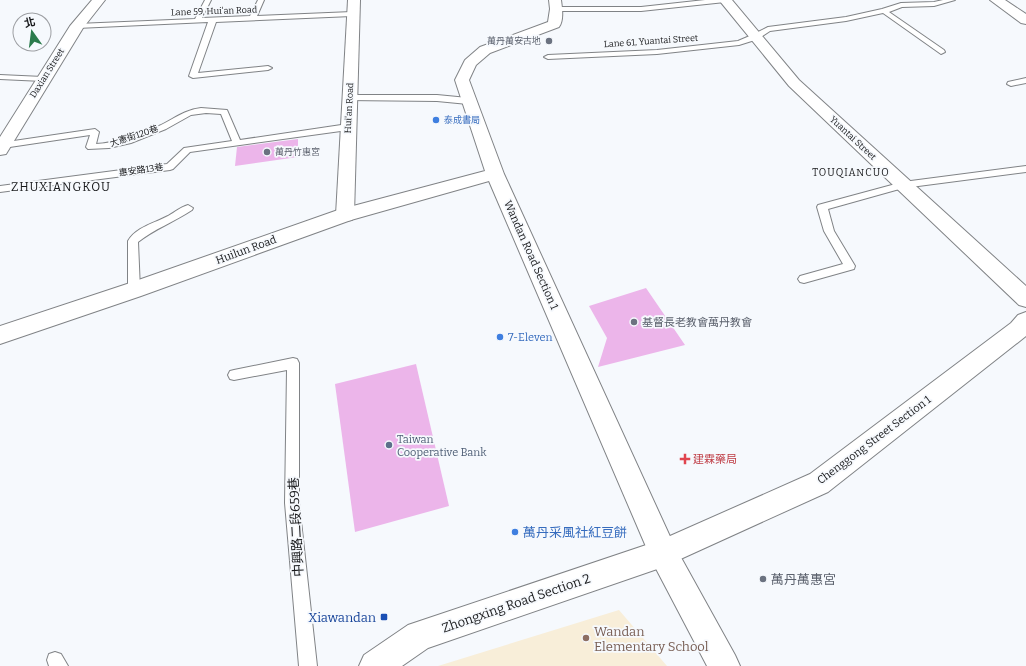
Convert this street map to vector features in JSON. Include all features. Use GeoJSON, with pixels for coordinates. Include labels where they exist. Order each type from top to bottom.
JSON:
{"type":"FeatureCollection","features":[{"type":"Feature","properties":{"kind":"street","name":"Daxian Street"},"geometry":{"type":"LineString","coordinates":[[1,148],[77,26],[99,0]]}},
{"type":"Feature","properties":{"kind":"street","name":"Yuantai Street"},"geometry":{"type":"LineString","coordinates":[[725,0],[794,83],[1026,299]]}},
{"type":"Feature","properties":{"kind":"street"},"geometry":{"type":"LineString","coordinates":[[996,0],[1026,20]]}},
{"type":"Feature","properties":{"kind":"street","name":"Wandan Road Section 1"},"geometry":{"type":"LineString","coordinates":[[556,5],[554,24],[485,50],[475,57],[467,66],[462,80],[494,174],[663,553],[724,666]]}},
{"type":"Feature","properties":{"kind":"street","name":"Hui'an Road"},"geometry":{"type":"LineString","coordinates":[[345,215],[353,7]]}},
{"type":"Feature","properties":{"kind":"street","name":"Huilun Road"},"geometry":{"type":"LineString","coordinates":[[0,335],[134,290],[345,215],[494,174]]}},
{"type":"Feature","properties":{"kind":"street","name":"Chenggong Street Section 1"},"geometry":{"type":"LineString","coordinates":[[663,553],[819,483],[1024,328]]}},
{"type":"Feature","properties":{"kind":"street","name":"Zhongxing Road Section 2"},"geometry":{"type":"LineString","coordinates":[[375,666],[419,636],[663,553]]}},
{"type":"Feature","properties":{"kind":"lane"},"geometry":{"type":"LineString","coordinates":[[198,20],[208,0]]}},
{"type":"Feature","properties":{"kind":"lane"},"geometry":{"type":"LineString","coordinates":[[253,18],[261,0]]}},
{"type":"Feature","properties":{"kind":"lane"},"geometry":{"type":"LineString","coordinates":[[556,5],[641,9],[725,0]]}},
{"type":"Feature","properties":{"kind":"lane","name":"Lane 61, Yuantai Street"},"geometry":{"type":"LineString","coordinates":[[548,57],[657,52],[738,43],[755,37],[768,29],[846,19],[884,11],[901,5],[934,4],[952,0]]}},
{"type":"Feature","properties":{"kind":"lane","name":"Lane 59, Hui'an Road"},"geometry":{"type":"LineString","coordinates":[[77,26],[253,18],[353,7]]}},
{"type":"Feature","properties":{"kind":"lane"},"geometry":{"type":"LineString","coordinates":[[884,11],[941,52]]}},
{"type":"Feature","properties":{"kind":"lane"},"geometry":{"type":"LineString","coordinates":[[213,20],[193,76],[268,68]]}},
{"type":"Feature","properties":{"kind":"lane"},"geometry":{"type":"LineString","coordinates":[[0,77],[43,79]]}},
{"type":"Feature","properties":{"kind":"lane"},"geometry":{"type":"LineString","coordinates":[[1011,84],[1026,80]]}},
{"type":"Feature","properties":{"kind":"lane"},"geometry":{"type":"LineString","coordinates":[[349,98],[437,98],[468,101]]}},
{"type":"Feature","properties":{"kind":"lane","name":"大憲街120巷"},"geometry":{"type":"LineString","coordinates":[[1,148],[95,132],[92,147],[100,147],[123,142],[156,130],[188,113],[214,110],[224,112],[237,143]]}},
{"type":"Feature","properties":{"kind":"lane","name":"惠安路13巷"},"geometry":{"type":"LineString","coordinates":[[0,189],[170,167],[187,150],[348,127]]}},
{"type":"Feature","properties":{"kind":"lane"},"geometry":{"type":"LineString","coordinates":[[804,280],[850,266],[829,231],[822,207],[903,186],[1026,169]]}},
{"type":"Feature","properties":{"kind":"lane"},"geometry":{"type":"LineString","coordinates":[[134,290],[133,240],[146,230],[173,218],[188,208]]}},
{"type":"Feature","properties":{"kind":"lane","name":"中興路二段659巷"},"geometry":{"type":"LineString","coordinates":[[234,375],[293,363],[292,504],[308,666]]}},
{"type":"Feature","properties":{"kind":"shaded area","name":"Wandan Elementary School"},"geometry":{"type":"Polygon","coordinates":[[[619,610],[667,666],[438,666],[619,610]]]}},
{"type":"Feature","properties":{"kind":"building","name":"萬丹竹惠宮"},"geometry":{"type":"Polygon","coordinates":[[[298,139],[298,157],[235,166],[237,147],[298,139]]]}},
{"type":"Feature","properties":{"kind":"building","name":"基督長老教會萬丹教會"},"geometry":{"type":"Polygon","coordinates":[[[646,288],[685,345],[598,367],[607,338],[589,306],[646,288]]]}},
{"type":"Feature","properties":{"kind":"building","name":"Taiwan Cooperative Bank"},"geometry":{"type":"Polygon","coordinates":[[[416,364],[449,506],[355,532],[335,384],[416,364]]]}},
{"type":"Feature","properties":{"kind":"place","name":"萬丹萬安古地"},"geometry":{"type":"Point","coordinates":[549,41]}},
{"type":"Feature","properties":{"kind":"place","name":"泰成書局"},"geometry":{"type":"Point","coordinates":[436,120]}},
{"type":"Feature","properties":{"kind":"place","name":"萬丹竹惠宮"},"geometry":{"type":"Point","coordinates":[267,152]}},
{"type":"Feature","properties":{"kind":"place","name":"基督長老教會萬丹教會"},"geometry":{"type":"Point","coordinates":[634,322]}},
{"type":"Feature","properties":{"kind":"place","name":"7-Eleven"},"geometry":{"type":"Point","coordinates":[500,337]}},
{"type":"Feature","properties":{"kind":"place","name":"Taiwan Cooperative Bank"},"geometry":{"type":"Point","coordinates":[389,445]}},
{"type":"Feature","properties":{"kind":"place","name":"建霖藥局"},"geometry":{"type":"Point","coordinates":[685,459]}},
{"type":"Feature","properties":{"kind":"place","name":"萬丹采風社紅豆餅"},"geometry":{"type":"Point","coordinates":[515,532]}},
{"type":"Feature","properties":{"kind":"place","name":"萬丹萬惠宮"},"geometry":{"type":"Point","coordinates":[763,579]}},
{"type":"Feature","properties":{"kind":"place","name":"Xiawandan"},"geometry":{"type":"Point","coordinates":[384,617]}},
{"type":"Feature","properties":{"kind":"place","name":"Wandan Elementary School"},"geometry":{"type":"Point","coordinates":[586,638]}},
{"type":"Feature","properties":{"kind":"district","name":"TOUQIANCUO"},"geometry":{"type":"Point","coordinates":[851,173]}},
{"type":"Feature","properties":{"kind":"district","name":"ZHUXIANGKOU"},"geometry":{"type":"Point","coordinates":[61,187]}}]}
